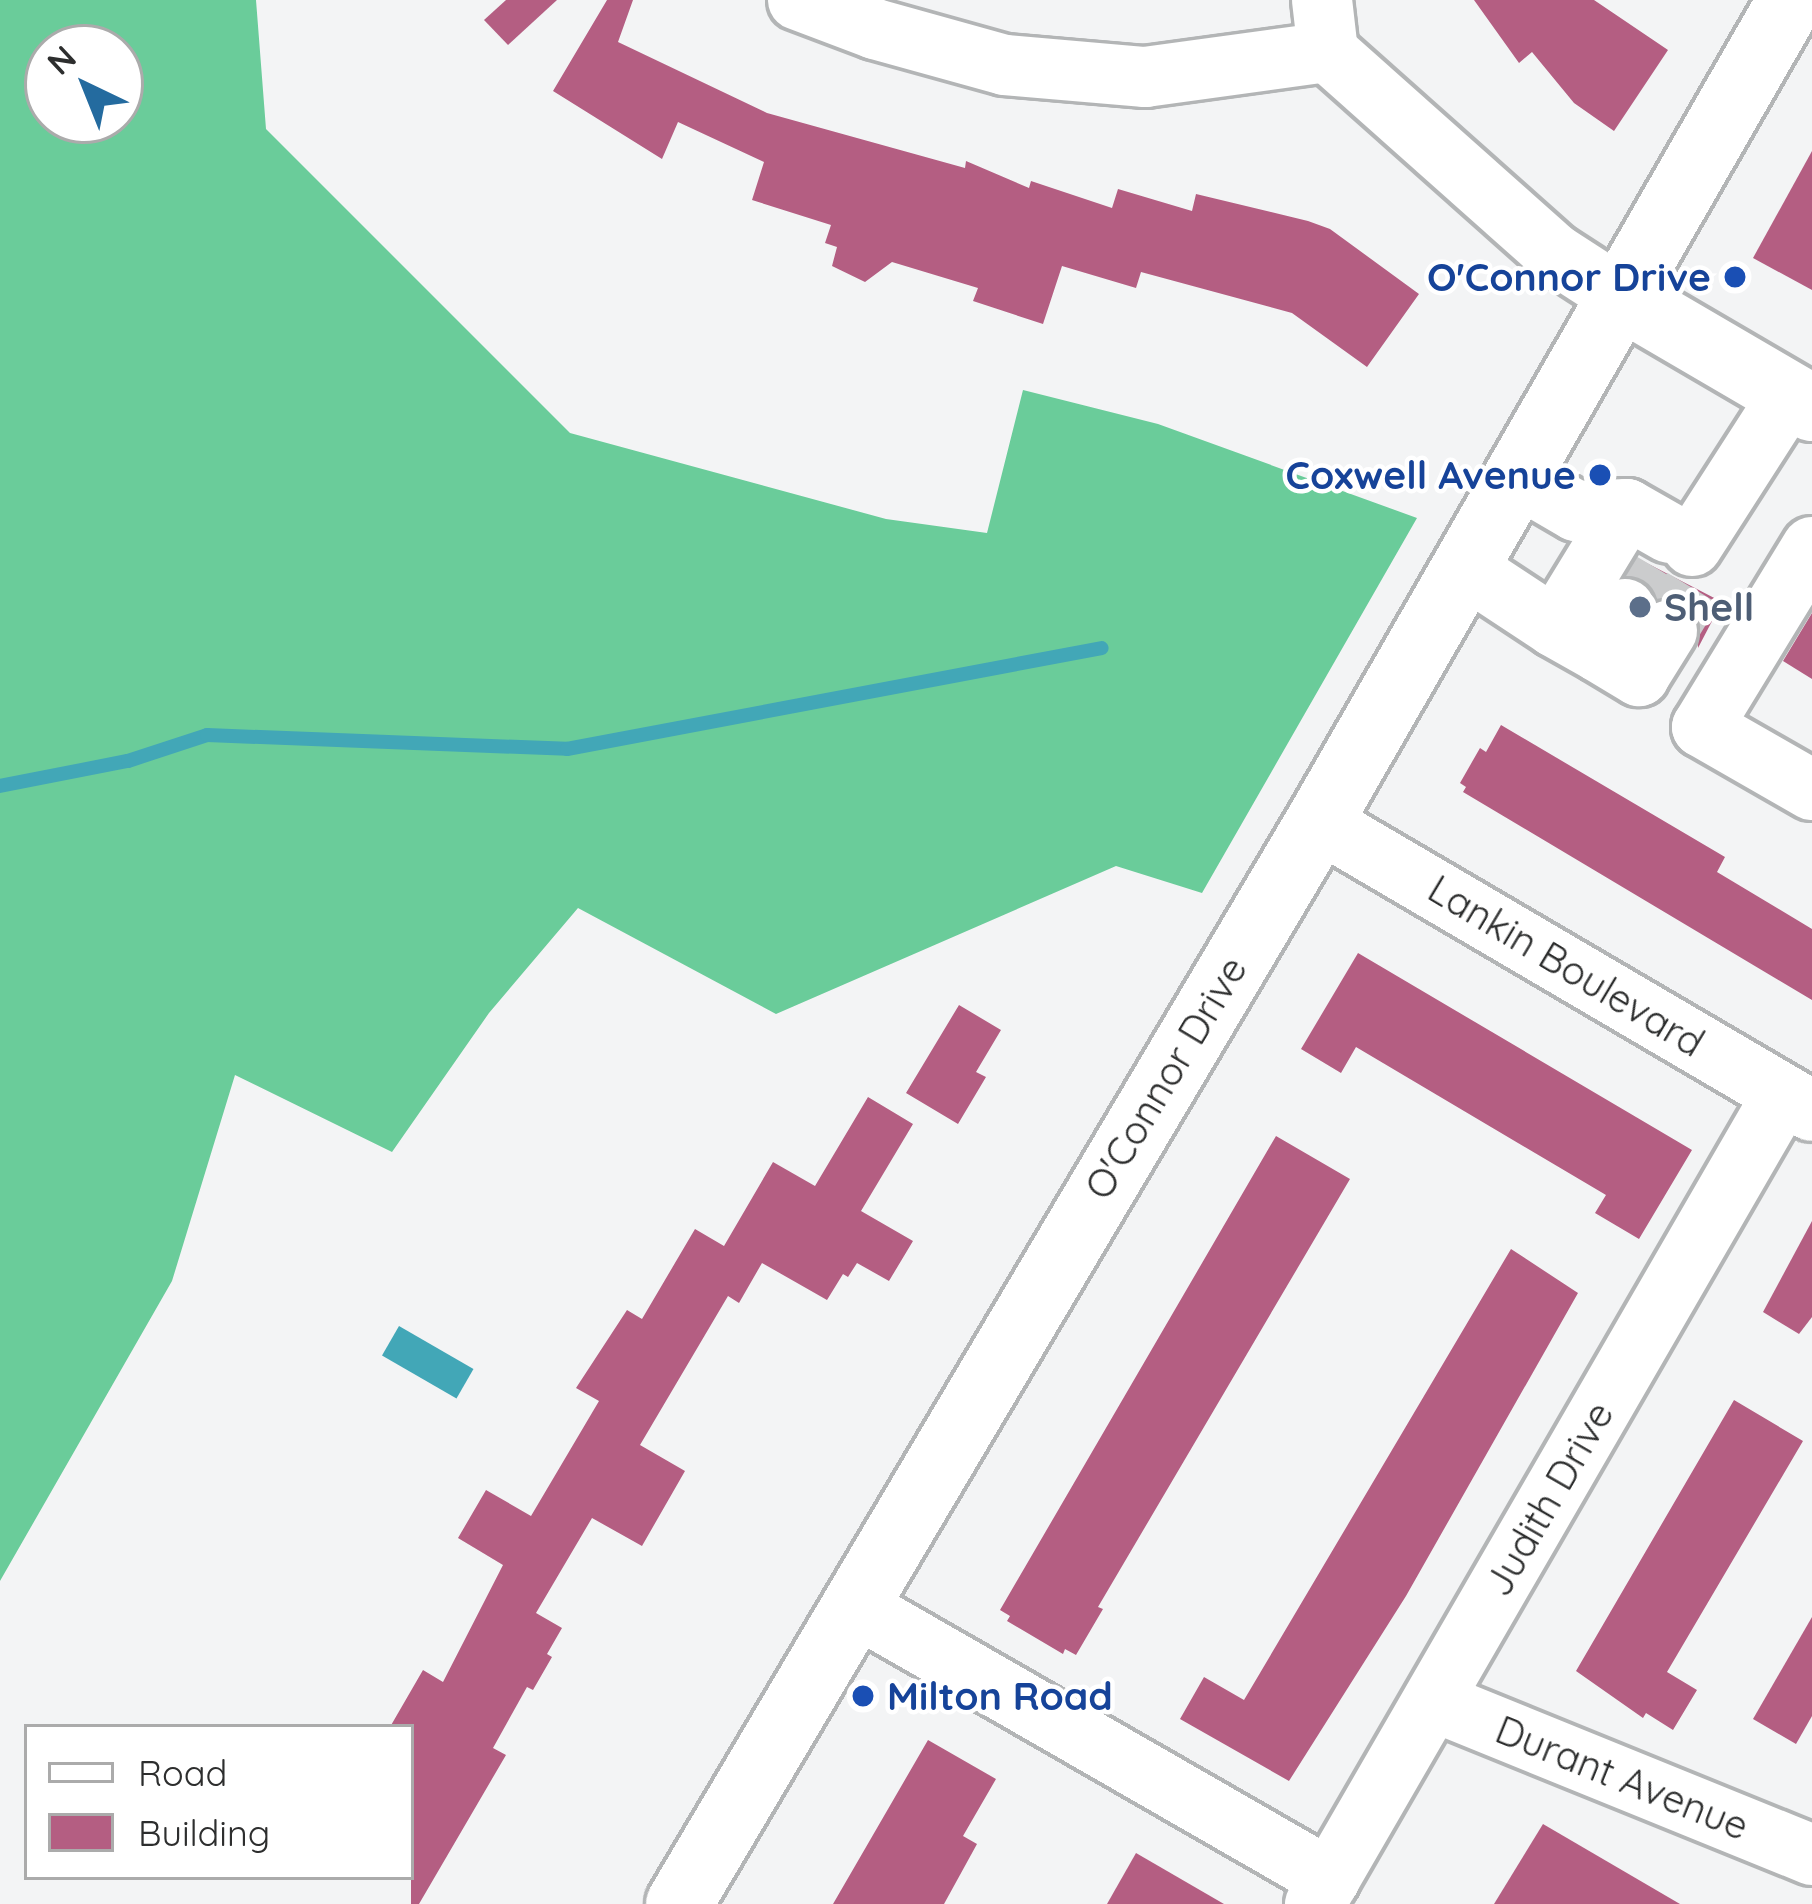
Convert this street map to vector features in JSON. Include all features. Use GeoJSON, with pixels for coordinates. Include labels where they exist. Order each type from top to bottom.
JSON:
{"type":"FeatureCollection","features":[{"type":"Feature","properties":{"kind":"main road","name":"O'Connor Drive"},"geometry":{"type":"LineString","coordinates":[[679,1904],[1319,822],[1792,0]]}},
{"type":"Feature","properties":{"kind":"main road"},"geometry":{"type":"LineString","coordinates":[[1620,296],[1801,402]]}},
{"type":"Feature","properties":{"kind":"street"},"geometry":{"type":"LineString","coordinates":[[798,0],[875,29],[1005,65],[1145,77],[1325,26],[1555,254],[1620,296]]}},
{"type":"Feature","properties":{"kind":"street"},"geometry":{"type":"LineString","coordinates":[[1792,0],[1812,10]]}},
{"type":"Feature","properties":{"kind":"street"},"geometry":{"type":"LineString","coordinates":[[1642,584],[1801,402]]}},
{"type":"Feature","properties":{"kind":"street"},"geometry":{"type":"LineString","coordinates":[[1516,476],[1576,511],[1642,584]]}},
{"type":"Feature","properties":{"kind":"street"},"geometry":{"type":"LineString","coordinates":[[1812,547],[1702,727],[1812,790]]}},
{"type":"Feature","properties":{"kind":"street"},"geometry":{"type":"LineString","coordinates":[[1464,567],[1642,584]]}},
{"type":"Feature","properties":{"kind":"street","name":"Lankin Boulevard"},"geometry":{"type":"LineString","coordinates":[[1319,822],[1797,1103]]}},
{"type":"Feature","properties":{"kind":"street","name":"Judith Drive"},"geometry":{"type":"LineString","coordinates":[[1322,1891],[1432,1701],[1797,1103]]}},
{"type":"Feature","properties":{"kind":"street"},"geometry":{"type":"LineString","coordinates":[[853,1605],[1322,1891]]}},
{"type":"Feature","properties":{"kind":"street","name":"Durant Avenue"},"geometry":{"type":"LineString","coordinates":[[1432,1701],[1812,1855]]}},
{"type":"Feature","properties":{"kind":"green space"},"geometry":{"type":"Polygon","coordinates":[[[0,0],[256,0],[266,129],[570,433],[886,519],[987,533],[1023,390],[1158,424],[1417,518],[1202,893],[1116,866],[776,1014],[578,908],[489,1013],[392,1152],[235,1075],[172,1281],[0,1581],[0,0]]]}},
{"type":"Feature","properties":{"kind":"water"},"geometry":{"type":"Polygon","coordinates":[[[399,1326],[473,1369],[456,1398],[382,1355],[399,1326]]]}},
{"type":"Feature","properties":{"kind":"building"},"geometry":{"type":"Polygon","coordinates":[[[506,0],[557,0],[508,45],[484,20],[506,0]]]}},
{"type":"Feature","properties":{"kind":"building"},"geometry":{"type":"Polygon","coordinates":[[[607,0],[633,0],[618,42],[767,113],[965,168],[966,161],[1029,188],[1031,181],[1112,208],[1118,189],[1192,211],[1196,194],[1308,221],[1330,229],[1419,294],[1367,367],[1292,313],[1141,272],[1136,288],[1062,266],[1043,324],[973,301],[978,288],[892,262],[865,282],[832,266],[837,247],[825,243],[831,225],[752,200],[764,162],[678,122],[662,159],[553,91],[607,0]]]}},
{"type":"Feature","properties":{"kind":"building"},"geometry":{"type":"Polygon","coordinates":[[[1474,0],[1594,0],[1668,50],[1614,131],[1574,103],[1532,52],[1519,63],[1474,0]]]}},
{"type":"Feature","properties":{"kind":"building"},"geometry":{"type":"Polygon","coordinates":[[[1812,151],[1812,290],[1753,258],[1812,151]]]}},
{"type":"Feature","properties":{"kind":"building"},"geometry":{"type":"Polygon","coordinates":[[[1637,558],[1722,602],[1698,648],[1697,614],[1684,601],[1657,599],[1644,580],[1627,575],[1637,558]]]}},
{"type":"Feature","properties":{"kind":"building"},"geometry":{"type":"Polygon","coordinates":[[[1812,613],[1812,679],[1783,661],[1812,613]]]}},
{"type":"Feature","properties":{"kind":"building"},"geometry":{"type":"Polygon","coordinates":[[[1501,725],[1725,857],[1717,872],[1812,929],[1812,1000],[1463,792],[1466,787],[1460,783],[1480,748],[1486,752],[1501,725]]]}},
{"type":"Feature","properties":{"kind":"building"},"geometry":{"type":"Polygon","coordinates":[[[1358,953],[1692,1150],[1639,1239],[1595,1213],[1606,1195],[1356,1047],[1341,1073],[1301,1049],[1358,953]]]}},
{"type":"Feature","properties":{"kind":"building"},"geometry":{"type":"Polygon","coordinates":[[[959,1005],[1001,1030],[976,1072],[986,1077],[958,1124],[906,1093],[959,1005]]]}},
{"type":"Feature","properties":{"kind":"building"},"geometry":{"type":"Polygon","coordinates":[[[868,1097],[913,1124],[861,1211],[913,1241],[889,1281],[857,1263],[848,1277],[843,1274],[827,1300],[762,1263],[739,1303],[728,1296],[640,1445],[685,1471],[642,1546],[592,1518],[536,1613],[562,1628],[547,1654],[552,1657],[533,1690],[527,1687],[493,1748],[506,1755],[419,1904],[411,1904],[414,1724],[392,1724],[423,1670],[443,1682],[503,1565],[458,1538],[486,1490],[531,1516],[599,1401],[576,1388],[627,1310],[642,1319],[695,1229],[724,1246],[773,1162],[815,1186],[868,1097]]]}},
{"type":"Feature","properties":{"kind":"building"},"geometry":{"type":"Polygon","coordinates":[[[1276,1136],[1350,1179],[1098,1607],[1103,1609],[1076,1655],[1065,1649],[1063,1654],[1007,1621],[1010,1616],[1000,1610],[1276,1136]]]}},
{"type":"Feature","properties":{"kind":"building"},"geometry":{"type":"Polygon","coordinates":[[[1812,1221],[1812,1317],[1799,1334],[1763,1312],[1812,1221]]]}},
{"type":"Feature","properties":{"kind":"building"},"geometry":{"type":"Polygon","coordinates":[[[1511,1249],[1578,1293],[1406,1596],[1289,1781],[1180,1719],[1204,1677],[1244,1700],[1511,1249]]]}},
{"type":"Feature","properties":{"kind":"building"},"geometry":{"type":"Polygon","coordinates":[[[1734,1400],[1803,1441],[1667,1672],[1697,1690],[1673,1730],[1646,1713],[1643,1718],[1576,1671],[1734,1400]]]}},
{"type":"Feature","properties":{"kind":"building"},"geometry":{"type":"Polygon","coordinates":[[[1812,1617],[1812,1716],[1796,1744],[1753,1719],[1812,1617]]]}},
{"type":"Feature","properties":{"kind":"building"},"geometry":{"type":"Polygon","coordinates":[[[928,1740],[996,1779],[963,1836],[977,1844],[944,1904],[833,1904],[928,1740]]]}},
{"type":"Feature","properties":{"kind":"building"},"geometry":{"type":"Polygon","coordinates":[[[1543,1824],[1680,1904],[1494,1904],[1543,1824]]]}},
{"type":"Feature","properties":{"kind":"building"},"geometry":{"type":"Polygon","coordinates":[[[1136,1853],[1224,1904],[1107,1904],[1136,1853]]]}},
{"type":"Feature","properties":{"kind":"waterway"},"geometry":{"type":"LineString","coordinates":[[0,786],[128,761],[207,735],[567,749],[1102,648]]}},
{"type":"Feature","properties":{"kind":"tunnel"},"geometry":{"type":"LineString","coordinates":[[1625,609],[1651,565]]}},
{"type":"Feature","properties":{"kind":"tunnel"},"geometry":{"type":"LineString","coordinates":[[1667,631],[1693,588]]}},
{"type":"Feature","properties":{"kind":"place","name":"O'Connor Drive"},"geometry":{"type":"Point","coordinates":[1735,277]}},
{"type":"Feature","properties":{"kind":"place","name":"Coxwell Avenue"},"geometry":{"type":"Point","coordinates":[1600,475]}},
{"type":"Feature","properties":{"kind":"place","name":"Shell"},"geometry":{"type":"Point","coordinates":[1640,607]}},
{"type":"Feature","properties":{"kind":"place","name":"Milton Road"},"geometry":{"type":"Point","coordinates":[863,1696]}}]}
